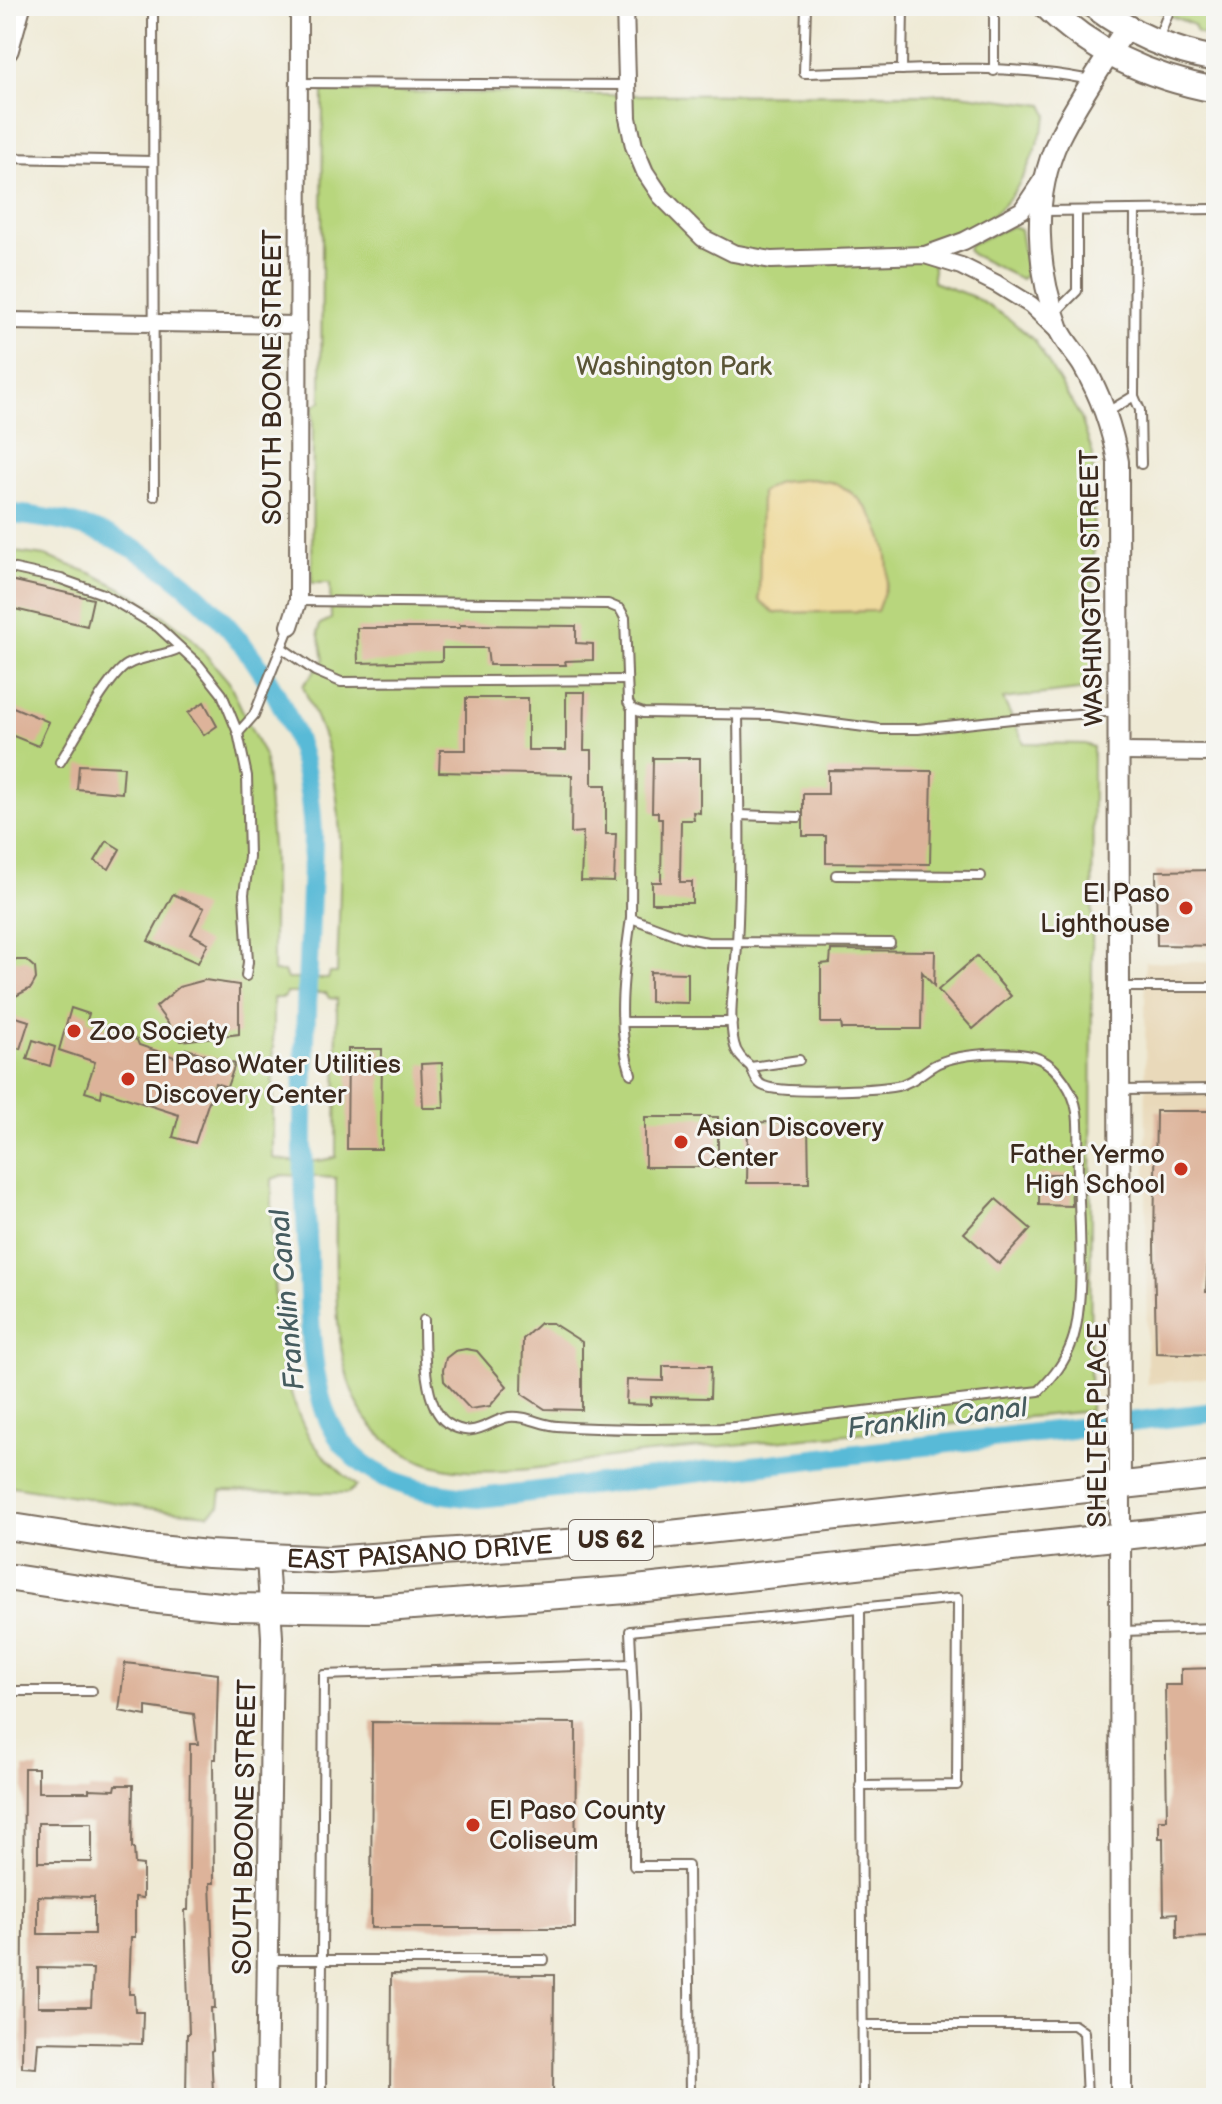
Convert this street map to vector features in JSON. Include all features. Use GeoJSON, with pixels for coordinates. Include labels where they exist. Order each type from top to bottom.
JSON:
{"type":"FeatureCollection","features":[{"type":"Feature","properties":{"kind":"main road"},"geometry":{"type":"LineString","coordinates":[[6,49],[18,6]]}},
{"type":"Feature","properties":{"kind":"main road"},"geometry":{"type":"LineString","coordinates":[[1046,6],[1072,29],[1110,54],[1161,78],[1216,90]]}},
{"type":"Feature","properties":{"kind":"main road"},"geometry":{"type":"LineString","coordinates":[[1094,6],[1126,28],[1156,43],[1216,59]]}},
{"type":"Feature","properties":{"kind":"main road","name":"EAST PAISANO DRIVE"},"geometry":{"type":"LineString","coordinates":[[6,1526],[148,1548],[329,1560],[624,1539],[1216,1475]]}},
{"type":"Feature","properties":{"kind":"main road","name":"EAST PAISANO DRIVE"},"geometry":{"type":"LineString","coordinates":[[6,1577],[158,1600],[271,1608],[373,1609],[627,1590],[1216,1526]]}},
{"type":"Feature","properties":{"kind":"street","name":"SOUTH BOONE STREET"},"geometry":{"type":"LineString","coordinates":[[290,626],[298,601],[299,6]]}},
{"type":"Feature","properties":{"kind":"street"},"geometry":{"type":"LineString","coordinates":[[625,6],[628,118],[634,146],[645,172],[679,217],[703,238],[733,253],[771,260],[925,255],[964,241],[1022,210],[1045,176]]}},
{"type":"Feature","properties":{"kind":"street","name":"WASHINGTON STREET"},"geometry":{"type":"LineString","coordinates":[[1121,752],[1118,462],[1106,413],[1085,368],[1058,323],[1043,275],[1039,245],[1045,176],[1060,137],[1126,28]]}},
{"type":"Feature","properties":{"kind":"street"},"geometry":{"type":"LineString","coordinates":[[925,255],[961,266],[997,284],[1058,323]]}},
{"type":"Feature","properties":{"kind":"street"},"geometry":{"type":"LineString","coordinates":[[6,321],[298,325]]}},
{"type":"Feature","properties":{"kind":"street"},"geometry":{"type":"LineString","coordinates":[[1121,752],[1216,753]]}},
{"type":"Feature","properties":{"kind":"street","name":"SHELTER PLACE"},"geometry":{"type":"LineString","coordinates":[[1121,752],[1121,2098]]}},
{"type":"Feature","properties":{"kind":"street","name":"SOUTH BOONE STREET"},"geometry":{"type":"LineString","coordinates":[[266,2098],[271,1608],[267,1558]]}},
{"type":"Feature","properties":{"kind":"lane"},"geometry":{"type":"LineString","coordinates":[[153,6],[154,496]]}},
{"type":"Feature","properties":{"kind":"lane"},"geometry":{"type":"LineString","coordinates":[[806,6],[804,73],[994,71],[1059,74],[1094,81]]}},
{"type":"Feature","properties":{"kind":"lane"},"geometry":{"type":"LineString","coordinates":[[902,70],[903,6]]}},
{"type":"Feature","properties":{"kind":"lane"},"geometry":{"type":"LineString","coordinates":[[994,6],[994,71]]}},
{"type":"Feature","properties":{"kind":"lane"},"geometry":{"type":"LineString","coordinates":[[1156,43],[1171,6]]}},
{"type":"Feature","properties":{"kind":"lane"},"geometry":{"type":"LineString","coordinates":[[298,83],[626,85]]}},
{"type":"Feature","properties":{"kind":"lane"},"geometry":{"type":"LineString","coordinates":[[6,158],[153,161]]}},
{"type":"Feature","properties":{"kind":"lane"},"geometry":{"type":"LineString","coordinates":[[1042,211],[1216,209]]}},
{"type":"Feature","properties":{"kind":"lane"},"geometry":{"type":"LineString","coordinates":[[1135,210],[1134,396],[1140,410],[1141,464]]}},
{"type":"Feature","properties":{"kind":"lane"},"geometry":{"type":"LineString","coordinates":[[1058,323],[1077,291],[1077,211]]}},
{"type":"Feature","properties":{"kind":"lane"},"geometry":{"type":"LineString","coordinates":[[1106,413],[1134,396]]}},
{"type":"Feature","properties":{"kind":"lane"},"geometry":{"type":"LineString","coordinates":[[6,567],[61,579],[103,594],[158,627],[199,665],[222,694],[238,733],[247,776],[249,857],[244,894],[246,976]]}},
{"type":"Feature","properties":{"kind":"lane"},"geometry":{"type":"LineString","coordinates":[[298,601],[608,604],[620,609],[625,618],[628,702],[632,709],[631,918],[623,1022],[623,1038],[631,1074]]}},
{"type":"Feature","properties":{"kind":"lane","name":"SOUTH BOONE STREET"},"geometry":{"type":"LineString","coordinates":[[238,733],[254,715],[290,626]]}},
{"type":"Feature","properties":{"kind":"lane"},"geometry":{"type":"LineString","coordinates":[[60,762],[114,675],[128,664],[166,656],[180,648]]}},
{"type":"Feature","properties":{"kind":"lane"},"geometry":{"type":"LineString","coordinates":[[280,651],[341,682],[627,680]]}},
{"type":"Feature","properties":{"kind":"lane"},"geometry":{"type":"LineString","coordinates":[[632,709],[643,713],[772,715],[880,729],[918,729],[1120,711]]}},
{"type":"Feature","properties":{"kind":"lane"},"geometry":{"type":"LineString","coordinates":[[424,1320],[428,1387],[436,1411],[443,1421],[472,1430],[486,1428],[508,1417],[551,1426],[723,1428],[1039,1391],[1058,1371],[1073,1340],[1079,1304],[1077,1110],[1062,1076],[1041,1060],[1021,1054],[977,1055],[935,1064],[917,1079],[899,1086],[838,1091],[776,1090],[762,1086],[751,1067],[741,1059],[734,1044],[732,1022],[737,943],[738,715]]}},
{"type":"Feature","properties":{"kind":"lane"},"geometry":{"type":"LineString","coordinates":[[739,815],[798,817]]}},
{"type":"Feature","properties":{"kind":"lane"},"geometry":{"type":"LineString","coordinates":[[836,875],[981,876]]}},
{"type":"Feature","properties":{"kind":"lane"},"geometry":{"type":"LineString","coordinates":[[631,918],[682,937],[707,942],[890,943]]}},
{"type":"Feature","properties":{"kind":"lane"},"geometry":{"type":"LineString","coordinates":[[1122,987],[1216,987]]}},
{"type":"Feature","properties":{"kind":"lane"},"geometry":{"type":"LineString","coordinates":[[623,1022],[732,1022]]}},
{"type":"Feature","properties":{"kind":"lane"},"geometry":{"type":"LineString","coordinates":[[751,1067],[799,1060]]}},
{"type":"Feature","properties":{"kind":"lane"},"geometry":{"type":"LineString","coordinates":[[1122,1090],[1216,1089]]}},
{"type":"Feature","properties":{"kind":"lane"},"geometry":{"type":"LineString","coordinates":[[690,2098],[688,1866],[634,1866],[630,1631],[958,1598],[957,1785],[860,1786]]}},
{"type":"Feature","properties":{"kind":"lane"},"geometry":{"type":"LineString","coordinates":[[860,1607],[863,2098]]}},
{"type":"Feature","properties":{"kind":"lane"},"geometry":{"type":"LineString","coordinates":[[1123,1631],[1216,1628]]}},
{"type":"Feature","properties":{"kind":"lane"},"geometry":{"type":"LineString","coordinates":[[321,2098],[324,1675],[631,1664]]}},
{"type":"Feature","properties":{"kind":"lane"},"geometry":{"type":"LineString","coordinates":[[6,1691],[92,1691]]}},
{"type":"Feature","properties":{"kind":"lane"},"geometry":{"type":"LineString","coordinates":[[267,1960],[544,1960]]}},
{"type":"Feature","properties":{"kind":"lane"},"geometry":{"type":"LineString","coordinates":[[862,2025],[1074,2025],[1084,2032],[1087,2098]]}},
{"type":"Feature","properties":{"kind":"shaded area","name":"Father Yermo High School"},"geometry":{"type":"Polygon","coordinates":[[[1145,962],[1216,962],[1216,1377],[1147,1384],[1145,962]]]}},
{"type":"Feature","properties":{"kind":"green space"},"geometry":{"type":"Polygon","coordinates":[[[1145,6],[1216,6],[1216,39],[1197,33],[1194,25],[1145,6]]]}},
{"type":"Feature","properties":{"kind":"green space","name":"Washington Park"},"geometry":{"type":"Polygon","coordinates":[[[323,91],[604,95],[959,94],[1043,105],[1048,115],[1028,168],[1014,192],[981,223],[933,242],[933,282],[974,297],[1009,319],[1035,341],[1081,418],[1093,455],[1094,688],[1003,699],[1024,743],[1085,744],[1093,747],[1090,1411],[648,1453],[527,1469],[478,1472],[431,1465],[398,1449],[379,1434],[357,1402],[347,1374],[337,1308],[336,1178],[283,1175],[272,1179],[272,1241],[276,1312],[288,1382],[297,1412],[310,1438],[326,1458],[357,1486],[348,1493],[221,1491],[219,1506],[209,1514],[155,1509],[6,1485],[6,551],[45,556],[93,574],[140,598],[190,636],[229,682],[265,758],[273,858],[273,972],[284,972],[287,979],[328,979],[330,973],[337,973],[338,804],[328,750],[303,686],[324,659],[318,632],[320,624],[331,619],[330,583],[312,583],[313,407],[321,401],[323,91]],[[287,993],[284,998],[273,998],[273,1158],[305,1162],[336,1157],[337,999],[329,998],[326,993],[287,993]]]}},
{"type":"Feature","properties":{"kind":"green space"},"geometry":{"type":"Polygon","coordinates":[[[1012,226],[1020,229],[1027,274],[1021,279],[971,254],[968,249],[970,244],[1012,226]]]}},
{"type":"Feature","properties":{"kind":"sand"},"geometry":{"type":"Polygon","coordinates":[[[812,479],[834,483],[849,491],[870,512],[877,525],[883,538],[888,567],[886,585],[877,611],[774,613],[759,600],[761,492],[779,482],[812,479]]]}},
{"type":"Feature","properties":{"kind":"building"},"geometry":{"type":"Polygon","coordinates":[[[6,579],[93,599],[87,626],[6,607],[6,579]]]}},
{"type":"Feature","properties":{"kind":"building"},"geometry":{"type":"Polygon","coordinates":[[[460,625],[576,626],[576,643],[593,644],[593,660],[565,661],[566,665],[489,665],[487,648],[442,648],[442,661],[358,663],[357,628],[460,628],[460,625]]]}},
{"type":"Feature","properties":{"kind":"building"},"geometry":{"type":"Polygon","coordinates":[[[566,692],[585,692],[584,750],[592,750],[592,785],[606,785],[606,834],[616,834],[614,882],[581,881],[583,832],[571,833],[572,775],[439,772],[440,750],[466,750],[466,698],[528,698],[528,750],[566,750],[566,692]]]}},
{"type":"Feature","properties":{"kind":"building"},"geometry":{"type":"Polygon","coordinates":[[[204,702],[217,726],[204,735],[188,713],[204,702]]]}},
{"type":"Feature","properties":{"kind":"building"},"geometry":{"type":"Polygon","coordinates":[[[6,704],[49,722],[38,746],[6,733],[6,704]]]}},
{"type":"Feature","properties":{"kind":"building"},"geometry":{"type":"Polygon","coordinates":[[[653,758],[700,758],[700,813],[693,812],[694,820],[681,820],[680,882],[692,882],[692,903],[652,903],[652,882],[661,882],[662,819],[658,819],[658,812],[652,812],[653,758]]]}},
{"type":"Feature","properties":{"kind":"building"},"geometry":{"type":"Polygon","coordinates":[[[79,765],[124,767],[122,793],[77,789],[79,765]]]}},
{"type":"Feature","properties":{"kind":"building"},"geometry":{"type":"Polygon","coordinates":[[[828,770],[932,771],[930,864],[826,863],[826,836],[803,836],[803,794],[828,794],[828,770]]]}},
{"type":"Feature","properties":{"kind":"building"},"geometry":{"type":"Polygon","coordinates":[[[107,841],[120,849],[109,869],[95,861],[107,841]]]}},
{"type":"Feature","properties":{"kind":"building","name":"El Paso Lighthouse"},"geometry":{"type":"Polygon","coordinates":[[[1216,870],[1216,946],[1157,945],[1156,871],[1216,870]]]}},
{"type":"Feature","properties":{"kind":"building"},"geometry":{"type":"Polygon","coordinates":[[[173,894],[204,908],[191,934],[208,943],[198,963],[148,941],[173,894]]]}},
{"type":"Feature","properties":{"kind":"building"},"geometry":{"type":"Polygon","coordinates":[[[831,950],[935,951],[934,986],[922,972],[921,1029],[842,1029],[841,1023],[821,1023],[821,964],[830,963],[831,950]]]}},
{"type":"Feature","properties":{"kind":"building"},"geometry":{"type":"Polygon","coordinates":[[[977,956],[1011,996],[973,1029],[938,990],[977,956]]]}},
{"type":"Feature","properties":{"kind":"building"},"geometry":{"type":"Polygon","coordinates":[[[6,960],[26,960],[35,968],[36,979],[31,988],[6,1001],[6,960]]]}},
{"type":"Feature","properties":{"kind":"building"},"geometry":{"type":"Polygon","coordinates":[[[650,972],[688,973],[688,1003],[650,1002],[650,972]]]}},
{"type":"Feature","properties":{"kind":"building"},"geometry":{"type":"Polygon","coordinates":[[[205,980],[239,985],[239,1034],[181,1041],[156,1007],[179,987],[205,980]]]}},
{"type":"Feature","properties":{"kind":"building"},"geometry":{"type":"Polygon","coordinates":[[[71,1008],[89,1014],[87,1020],[137,1040],[139,1045],[198,1065],[187,1049],[235,1064],[227,1087],[215,1083],[195,1143],[173,1137],[179,1115],[102,1090],[101,1097],[85,1092],[95,1062],[59,1050],[71,1008]]]}},
{"type":"Feature","properties":{"kind":"building"},"geometry":{"type":"Polygon","coordinates":[[[6,1014],[29,1021],[20,1049],[6,1044],[6,1014]]]}},
{"type":"Feature","properties":{"kind":"building"},"geometry":{"type":"Polygon","coordinates":[[[33,1040],[55,1047],[50,1066],[27,1059],[33,1040]]]}},
{"type":"Feature","properties":{"kind":"building"},"geometry":{"type":"Polygon","coordinates":[[[348,1049],[382,1049],[381,1149],[347,1149],[348,1049]]]}},
{"type":"Feature","properties":{"kind":"building"},"geometry":{"type":"Polygon","coordinates":[[[442,1063],[444,1108],[423,1108],[421,1064],[442,1063]]]}},
{"type":"Feature","properties":{"kind":"building"},"geometry":{"type":"Polygon","coordinates":[[[1156,1111],[1216,1111],[1216,1245],[1209,1245],[1206,1292],[1216,1292],[1216,1355],[1156,1353],[1156,1111]]]}},
{"type":"Feature","properties":{"kind":"building","name":"Asian Discovery Center"},"geometry":{"type":"Polygon","coordinates":[[[645,1117],[718,1117],[718,1167],[645,1167],[645,1117]]]}},
{"type":"Feature","properties":{"kind":"building"},"geometry":{"type":"Polygon","coordinates":[[[748,1122],[808,1123],[809,1183],[747,1183],[748,1122]]]}},
{"type":"Feature","properties":{"kind":"building"},"geometry":{"type":"Polygon","coordinates":[[[1039,1174],[1071,1174],[1072,1206],[1039,1205],[1039,1174]]]}},
{"type":"Feature","properties":{"kind":"building"},"geometry":{"type":"Polygon","coordinates":[[[996,1199],[1031,1229],[999,1264],[964,1233],[996,1199]]]}},
{"type":"Feature","properties":{"kind":"building"},"geometry":{"type":"Polygon","coordinates":[[[540,1323],[552,1323],[582,1342],[582,1410],[545,1409],[522,1394],[523,1339],[540,1323]]]}},
{"type":"Feature","properties":{"kind":"building"},"geometry":{"type":"Polygon","coordinates":[[[455,1351],[477,1351],[507,1386],[490,1406],[470,1409],[444,1381],[446,1358],[455,1351]]]}},
{"type":"Feature","properties":{"kind":"building"},"geometry":{"type":"Polygon","coordinates":[[[663,1366],[711,1366],[710,1398],[651,1397],[651,1405],[626,1404],[627,1380],[663,1381],[663,1366]]]}},
{"type":"Feature","properties":{"kind":"building"},"geometry":{"type":"Polygon","coordinates":[[[125,1663],[218,1674],[216,1759],[213,1759],[214,1883],[210,1883],[215,2008],[211,2008],[213,2092],[210,2092],[210,2098],[186,2097],[189,2034],[185,1910],[188,1910],[190,1744],[198,1744],[194,1714],[146,1707],[146,1716],[119,1711],[125,1663]]]}},
{"type":"Feature","properties":{"kind":"building"},"geometry":{"type":"Polygon","coordinates":[[[1216,1668],[1216,1937],[1177,1938],[1177,1913],[1164,1914],[1163,1838],[1159,1838],[1159,1820],[1167,1820],[1165,1685],[1181,1685],[1181,1669],[1216,1668]]]}},
{"type":"Feature","properties":{"kind":"building","name":"El Paso County Coliseum"},"geometry":{"type":"Polygon","coordinates":[[[372,1722],[576,1723],[575,1928],[371,1928],[372,1722]]]}},
{"type":"Feature","properties":{"kind":"building"},"geometry":{"type":"Polygon","coordinates":[[[24,1768],[38,1768],[38,1792],[89,1792],[89,1789],[115,1790],[116,1785],[133,1785],[132,1848],[135,1864],[143,1865],[143,1898],[135,1897],[135,1937],[131,1937],[129,1994],[134,1994],[135,2012],[143,2012],[142,2044],[38,2042],[36,2068],[22,2067],[24,1768]],[[38,1823],[38,1862],[92,1862],[92,1823],[38,1823]],[[38,1896],[38,1934],[94,1934],[94,1897],[38,1896]],[[38,1968],[38,2007],[91,2007],[93,1969],[38,1968]]]}},
{"type":"Feature","properties":{"kind":"building"},"geometry":{"type":"Polygon","coordinates":[[[391,1974],[554,1975],[553,2098],[390,2098],[391,1974]]]}},
{"type":"Feature","properties":{"kind":"waterway","name":"Franklin Canal"},"geometry":{"type":"LineString","coordinates":[[6,513],[65,522],[119,541],[152,560],[185,585],[216,613],[267,678],[299,747],[309,792],[313,838],[303,1139],[312,1341],[323,1405],[342,1443],[357,1459],[393,1481],[414,1488],[479,1498],[1216,1412]]}},
{"type":"Feature","properties":{"kind":"place","name":"El Paso Lighthouse"},"geometry":{"type":"Point","coordinates":[1186,908]}},
{"type":"Feature","properties":{"kind":"place","name":"Zoo Society"},"geometry":{"type":"Point","coordinates":[74,1031]}},
{"type":"Feature","properties":{"kind":"place","name":"El Paso Water Utilities Discovery Center"},"geometry":{"type":"Point","coordinates":[128,1079]}},
{"type":"Feature","properties":{"kind":"place","name":"Asian Discovery Center"},"geometry":{"type":"Point","coordinates":[681,1142]}},
{"type":"Feature","properties":{"kind":"place","name":"Father Yermo High School"},"geometry":{"type":"Point","coordinates":[1181,1169]}},
{"type":"Feature","properties":{"kind":"place","name":"El Paso County Coliseum"},"geometry":{"type":"Point","coordinates":[473,1825]}}]}
